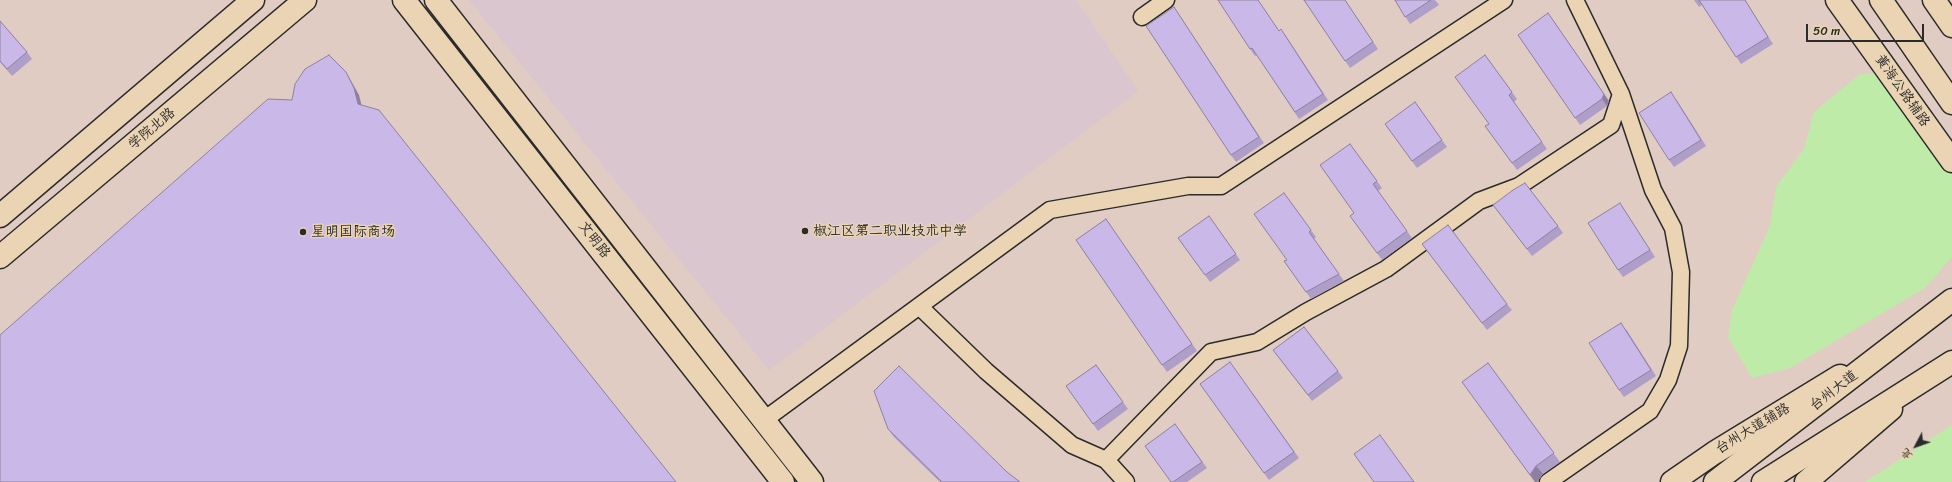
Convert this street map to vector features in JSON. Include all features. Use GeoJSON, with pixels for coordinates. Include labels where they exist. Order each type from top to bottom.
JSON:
{"type":"FeatureCollection","features":[{"type":"Feature","properties":{"kind":"main road"},"geometry":{"type":"LineString","coordinates":[[0,216],[253,0]]}},
{"type":"Feature","properties":{"kind":"main road","name":"学院北路"},"geometry":{"type":"LineString","coordinates":[[0,257],[305,0]]}},
{"type":"Feature","properties":{"kind":"main road","name":"文明路"},"geometry":{"type":"LineString","coordinates":[[404,0],[783,482]]}},
{"type":"Feature","properties":{"kind":"main road","name":"文明路"},"geometry":{"type":"LineString","coordinates":[[436,0],[812,482]]}},
{"type":"Feature","properties":{"kind":"main road","name":"黄海公路辅路"},"geometry":{"type":"LineString","coordinates":[[1838,0],[1952,162]]}},
{"type":"Feature","properties":{"kind":"main road"},"geometry":{"type":"LineString","coordinates":[[1881,0],[1950,99]]}},
{"type":"Feature","properties":{"kind":"main road"},"geometry":{"type":"LineString","coordinates":[[1934,0],[1952,26]]}},
{"type":"Feature","properties":{"kind":"main road","name":"台州大道"},"geometry":{"type":"LineString","coordinates":[[1715,482],[1952,300]]}},
{"type":"Feature","properties":{"kind":"main road"},"geometry":{"type":"LineString","coordinates":[[1928,318],[1948,316],[1952,319]]}},
{"type":"Feature","properties":{"kind":"main road","name":"台州大道辅路"},"geometry":{"type":"LineString","coordinates":[[1672,482],[1714,453],[1897,341]]}},
{"type":"Feature","properties":{"kind":"main road"},"geometry":{"type":"LineString","coordinates":[[1763,482],[1952,362]]}},
{"type":"Feature","properties":{"kind":"main road"},"geometry":{"type":"LineString","coordinates":[[1806,482],[1922,382]]}},
{"type":"Feature","properties":{"kind":"street"},"geometry":{"type":"LineString","coordinates":[[1142,17],[1166,0]]}},
{"type":"Feature","properties":{"kind":"street"},"geometry":{"type":"LineString","coordinates":[[764,420],[1050,210],[1188,186],[1221,186],[1504,0]]}},
{"type":"Feature","properties":{"kind":"street"},"geometry":{"type":"LineString","coordinates":[[1548,482],[1650,411],[1668,380],[1679,346],[1681,272],[1673,228],[1653,190],[1621,94],[1575,0]]}},
{"type":"Feature","properties":{"kind":"street"},"geometry":{"type":"LineString","coordinates":[[1106,460],[1211,352],[1257,342],[1306,312],[1386,269],[1479,201],[1519,186],[1612,125],[1621,94]]}},
{"type":"Feature","properties":{"kind":"street"},"geometry":{"type":"LineString","coordinates":[[919,306],[986,371],[1072,445],[1106,460],[1126,482]]}},
{"type":"Feature","properties":{"kind":"shaded area","name":"椒江区第二职业技术中学"},"geometry":{"type":"Polygon","coordinates":[[[469,0],[1076,0],[1138,91],[769,370],[469,0]]]}},
{"type":"Feature","properties":{"kind":"green space"},"geometry":{"type":"Polygon","coordinates":[[[1884,72],[1952,168],[1952,257],[1925,288],[1790,368],[1752,378],[1728,337],[1732,310],[1770,226],[1776,187],[1804,149],[1814,112],[1860,74],[1884,72]]]}},
{"type":"Feature","properties":{"kind":"green space"},"geometry":{"type":"Polygon","coordinates":[[[1952,425],[1952,482],[1865,482],[1952,425]]]}},
{"type":"Feature","properties":{"kind":"building"},"geometry":{"type":"Polygon","coordinates":[[[1218,0],[1258,0],[1279,31],[1281,29],[1323,94],[1295,112],[1252,48],[1250,49],[1218,0]]]}},
{"type":"Feature","properties":{"kind":"building"},"geometry":{"type":"Polygon","coordinates":[[[1304,0],[1345,0],[1373,42],[1345,61],[1304,0]]]}},
{"type":"Feature","properties":{"kind":"building"},"geometry":{"type":"Polygon","coordinates":[[[1395,0],[1431,0],[1405,17],[1395,0]]]}},
{"type":"Feature","properties":{"kind":"building"},"geometry":{"type":"Polygon","coordinates":[[[1699,0],[1745,0],[1768,37],[1736,57],[1699,0]]]}},
{"type":"Feature","properties":{"kind":"building"},"geometry":{"type":"Polygon","coordinates":[[[1174,7],[1259,137],[1231,155],[1146,26],[1174,7]]]}},
{"type":"Feature","properties":{"kind":"building"},"geometry":{"type":"Polygon","coordinates":[[[1548,13],[1604,94],[1602,99],[1575,118],[1518,35],[1548,13]]]}},
{"type":"Feature","properties":{"kind":"building"},"geometry":{"type":"Polygon","coordinates":[[[0,21],[27,52],[7,69],[0,61],[0,21]]]}},
{"type":"Feature","properties":{"kind":"building","name":"星明国际商场"},"geometry":{"type":"Polygon","coordinates":[[[329,55],[346,72],[354,88],[358,104],[379,110],[676,482],[0,482],[0,335],[268,99],[292,100],[295,84],[305,69],[329,55]]]}},
{"type":"Feature","properties":{"kind":"building"},"geometry":{"type":"Polygon","coordinates":[[[1485,55],[1512,92],[1509,95],[1542,142],[1512,163],[1485,126],[1489,124],[1455,77],[1485,55]]]}},
{"type":"Feature","properties":{"kind":"building"},"geometry":{"type":"Polygon","coordinates":[[[1671,92],[1701,140],[1669,160],[1639,113],[1671,92]]]}},
{"type":"Feature","properties":{"kind":"building"},"geometry":{"type":"Polygon","coordinates":[[[1415,102],[1442,140],[1412,161],[1385,124],[1415,102]]]}},
{"type":"Feature","properties":{"kind":"building"},"geometry":{"type":"Polygon","coordinates":[[[1350,144],[1377,181],[1373,184],[1407,231],[1377,253],[1350,216],[1354,213],[1320,165],[1350,144]]]}},
{"type":"Feature","properties":{"kind":"building"},"geometry":{"type":"Polygon","coordinates":[[[1525,183],[1558,226],[1527,249],[1493,205],[1525,183]]]}},
{"type":"Feature","properties":{"kind":"building"},"geometry":{"type":"Polygon","coordinates":[[[1284,193],[1311,230],[1309,232],[1339,274],[1306,292],[1284,261],[1287,260],[1254,214],[1284,193]]]}},
{"type":"Feature","properties":{"kind":"building"},"geometry":{"type":"Polygon","coordinates":[[[1620,203],[1650,250],[1618,270],[1588,223],[1620,203]]]}},
{"type":"Feature","properties":{"kind":"building"},"geometry":{"type":"Polygon","coordinates":[[[1209,216],[1236,254],[1205,275],[1178,238],[1209,216]]]}},
{"type":"Feature","properties":{"kind":"building"},"geometry":{"type":"Polygon","coordinates":[[[1106,219],[1192,344],[1162,365],[1076,240],[1106,219]]]}},
{"type":"Feature","properties":{"kind":"building"},"geometry":{"type":"Polygon","coordinates":[[[1448,225],[1507,304],[1482,323],[1422,244],[1448,225]]]}},
{"type":"Feature","properties":{"kind":"building"},"geometry":{"type":"Polygon","coordinates":[[[1621,323],[1651,370],[1619,390],[1589,343],[1621,323]]]}},
{"type":"Feature","properties":{"kind":"building"},"geometry":{"type":"Polygon","coordinates":[[[1304,327],[1338,371],[1308,395],[1273,350],[1304,327]]]}},
{"type":"Feature","properties":{"kind":"building"},"geometry":{"type":"Polygon","coordinates":[[[1230,362],[1294,452],[1264,473],[1200,384],[1230,362]]]}},
{"type":"Feature","properties":{"kind":"building"},"geometry":{"type":"Polygon","coordinates":[[[1488,363],[1554,453],[1536,466],[1530,475],[1462,382],[1488,363]]]}},
{"type":"Feature","properties":{"kind":"building"},"geometry":{"type":"Polygon","coordinates":[[[1096,365],[1123,402],[1093,424],[1066,386],[1096,365]]]}},
{"type":"Feature","properties":{"kind":"building"},"geometry":{"type":"Polygon","coordinates":[[[899,366],[1007,472],[1020,482],[942,482],[888,429],[874,391],[899,366]]]}},
{"type":"Feature","properties":{"kind":"building"},"geometry":{"type":"Polygon","coordinates":[[[1175,424],[1202,462],[1171,482],[1145,446],[1175,424]]]}},
{"type":"Feature","properties":{"kind":"building"},"geometry":{"type":"Polygon","coordinates":[[[1380,435],[1414,482],[1374,482],[1354,454],[1380,435]]]}},
{"type":"Feature","properties":{"kind":"place","name":"椒江区第二职业技术中学"},"geometry":{"type":"Point","coordinates":[805,231]}},
{"type":"Feature","properties":{"kind":"place","name":"星明国际商场"},"geometry":{"type":"Point","coordinates":[303,232]}}]}
